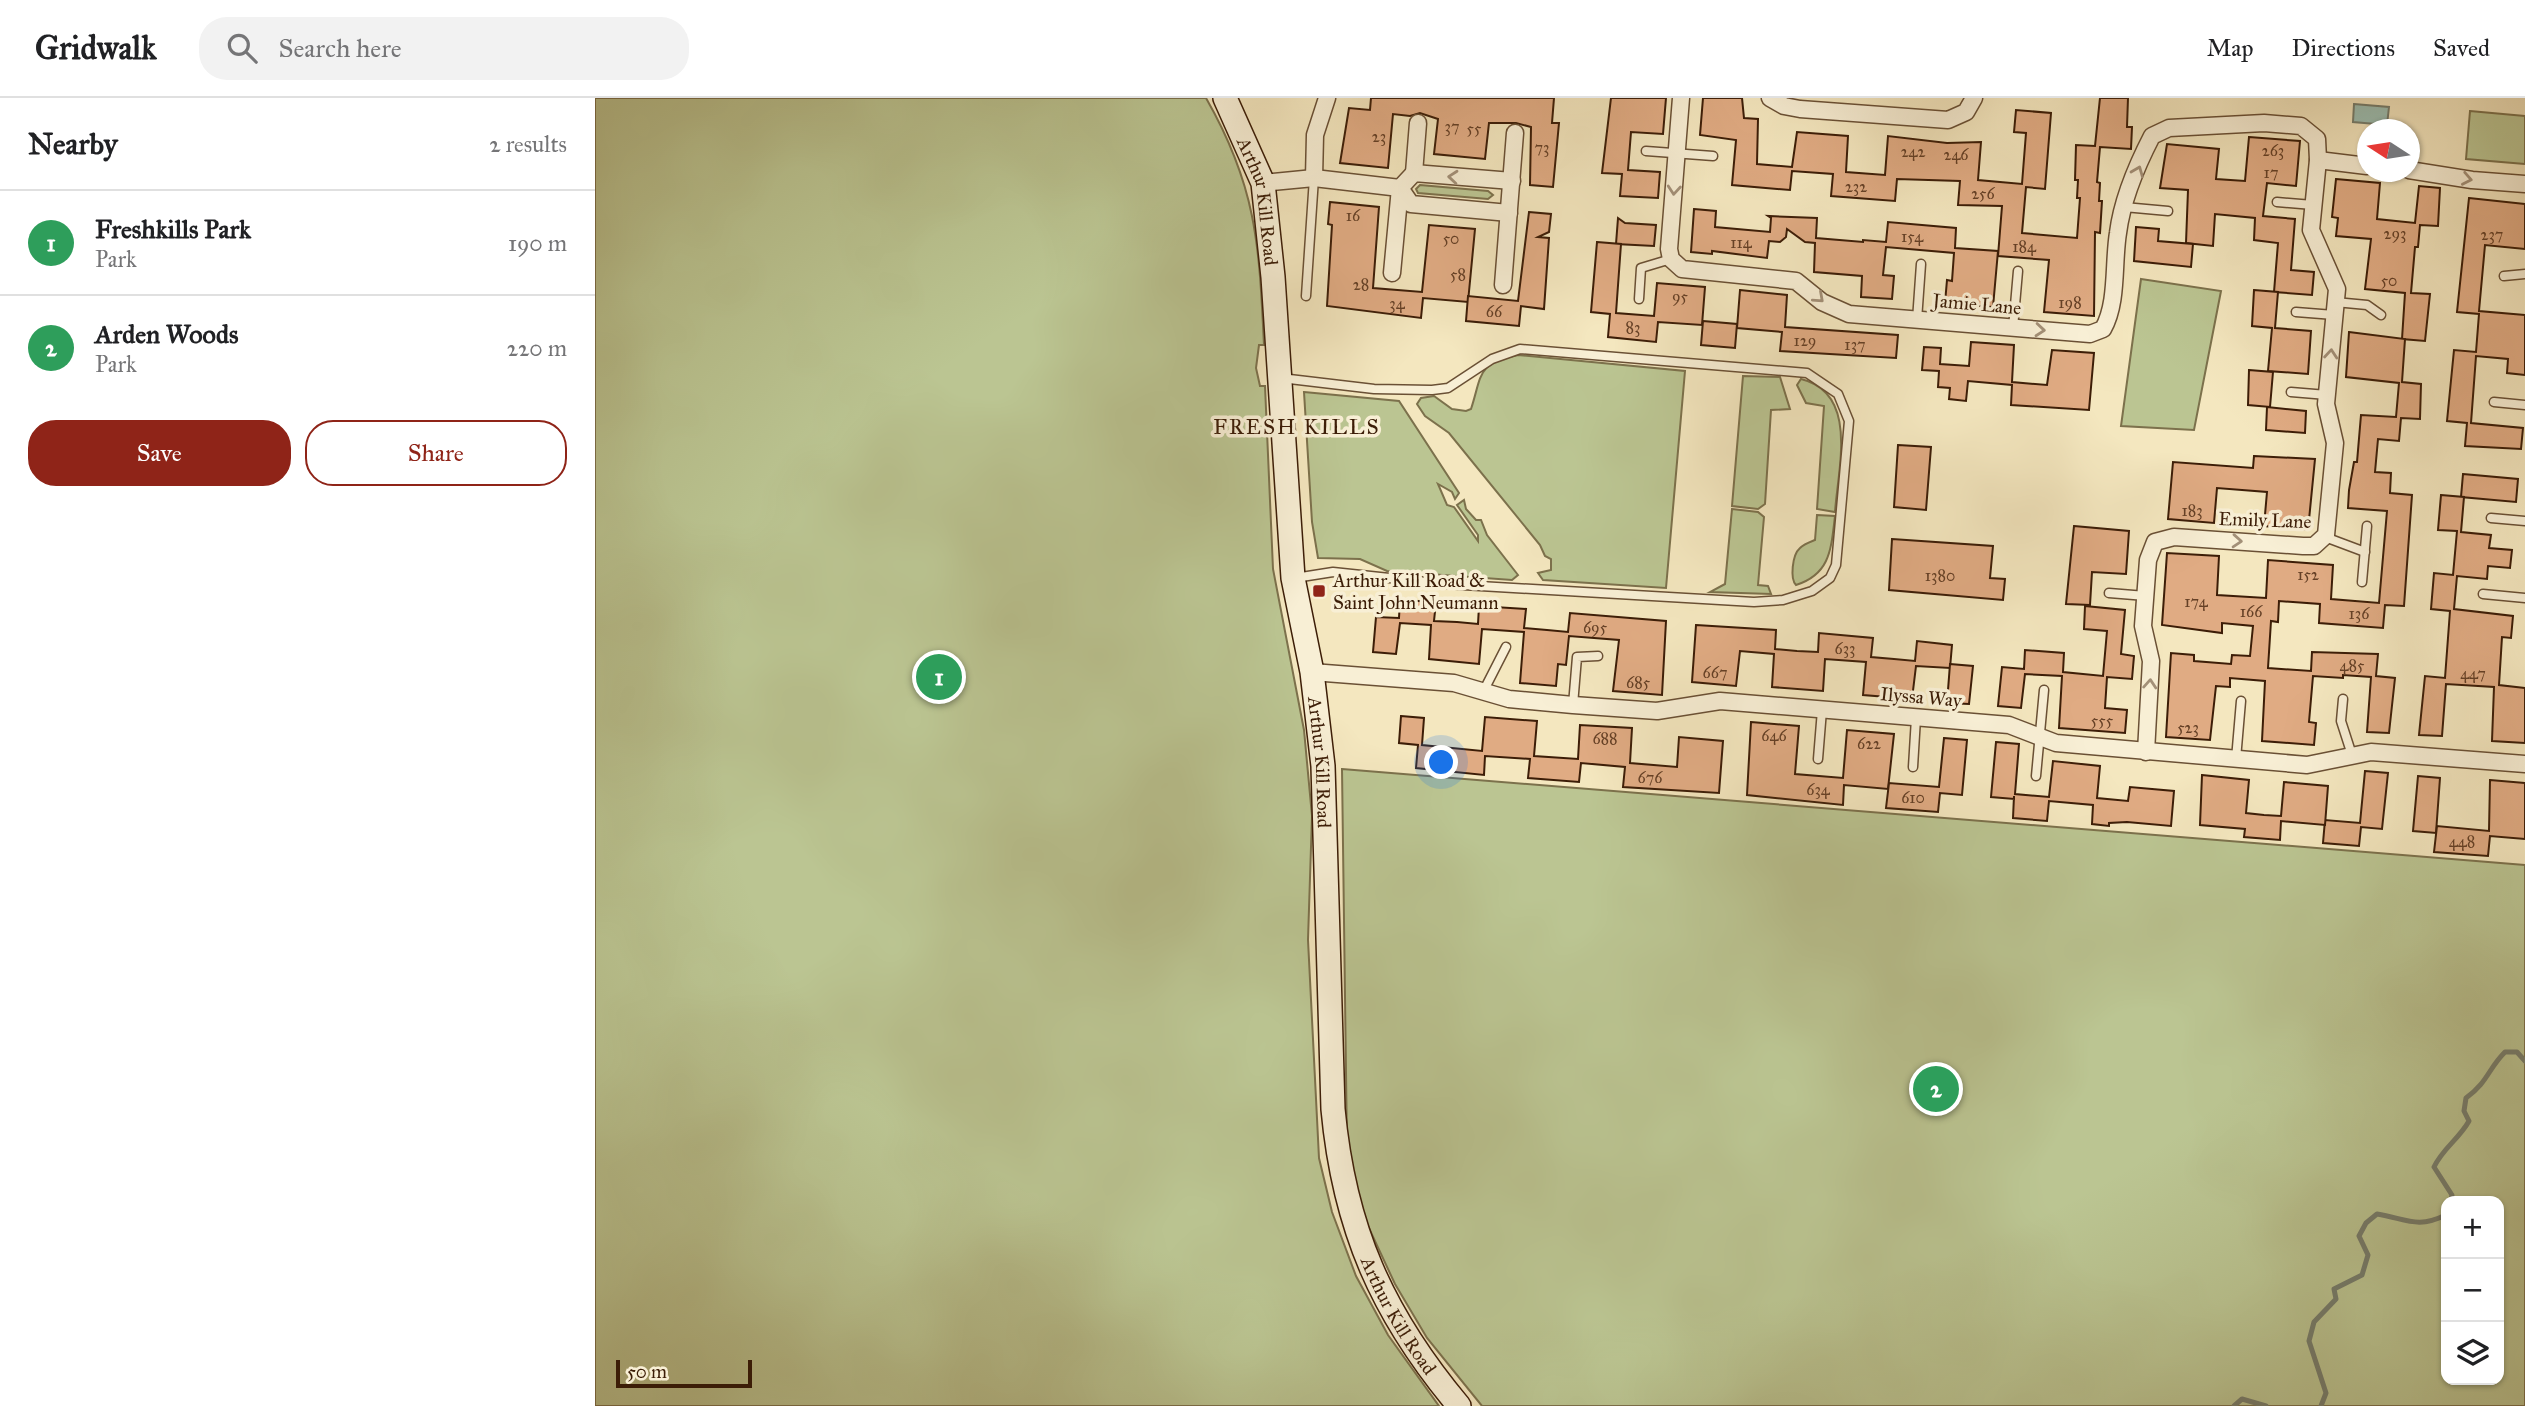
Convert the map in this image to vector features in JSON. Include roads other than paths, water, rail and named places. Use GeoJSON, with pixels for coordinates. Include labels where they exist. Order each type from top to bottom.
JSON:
{"type":"FeatureCollection","features":[{"type":"Feature","properties":{"kind":"street","name":"Arthur Kill Road"},"geometry":{"type":"LineString","coordinates":[[1225,98],[1262,183],[1273,277],[1293,578],[1312,672],[1323,766],[1333,1109],[1346,1199],[1359,1242],[1377,1286],[1401,1331],[1459,1406]]}},
{"type":"Feature","properties":{"kind":"street"},"geometry":{"type":"LineString","coordinates":[[1314,178],[1315,135],[1327,98]]}},
{"type":"Feature","properties":{"kind":"street"},"geometry":{"type":"LineString","coordinates":[[1671,259],[1669,248],[1681,98]]}},
{"type":"Feature","properties":{"kind":"street"},"geometry":{"type":"LineString","coordinates":[[1770,98],[1784,106],[1800,109],[1948,120],[1966,112],[1973,98]]}},
{"type":"Feature","properties":{"kind":"street"},"geometry":{"type":"LineString","coordinates":[[1392,273],[1400,188],[1414,173],[1418,123]]}},
{"type":"Feature","properties":{"kind":"street","name":"Jamie Lane"},"geometry":{"type":"LineString","coordinates":[[1671,259],[1689,271],[1796,281],[1822,302],[1849,314],[2090,334],[2103,329],[2109,314],[2118,231],[2124,207],[2149,143],[2161,129],[2254,123],[2301,127]]}},
{"type":"Feature","properties":{"kind":"street","name":"Emily Lane"},"geometry":{"type":"LineString","coordinates":[[2146,752],[2151,661],[2143,626],[2151,550],[2164,537],[2314,546],[2325,537],[2335,443],[2327,395],[2336,289],[2311,230],[2318,160],[2317,139],[2301,127]]}},
{"type":"Feature","properties":{"kind":"street"},"geometry":{"type":"LineString","coordinates":[[1503,285],[1515,133]]}},
{"type":"Feature","properties":{"kind":"street"},"geometry":{"type":"LineString","coordinates":[[2318,160],[2357,165]]}},
{"type":"Feature","properties":{"kind":"street"},"geometry":{"type":"LineString","coordinates":[[2420,172],[2472,180],[2525,184]]}},
{"type":"Feature","properties":{"kind":"street"},"geometry":{"type":"LineString","coordinates":[[1414,173],[1512,181]]}},
{"type":"Feature","properties":{"kind":"street"},"geometry":{"type":"LineString","coordinates":[[1262,183],[1314,178],[1400,188],[1411,204],[1509,213]]}},
{"type":"Feature","properties":{"kind":"street","name":"Ilyssa Way"},"geometry":{"type":"LineString","coordinates":[[1312,672],[1454,683],[1509,699],[1573,705],[1657,711],[1720,701],[2009,725],[2056,743],[2307,765],[2371,752],[2525,764]]}},
{"type":"Feature","properties":{"kind":"lane"},"geometry":{"type":"LineString","coordinates":[[1646,151],[1713,156]]}},
{"type":"Feature","properties":{"kind":"lane"},"geometry":{"type":"LineString","coordinates":[[1305,296],[1314,178]]}},
{"type":"Feature","properties":{"kind":"lane"},"geometry":{"type":"LineString","coordinates":[[2277,202],[2313,205]]}},
{"type":"Feature","properties":{"kind":"lane"},"geometry":{"type":"LineString","coordinates":[[2124,207],[2168,211]]}},
{"type":"Feature","properties":{"kind":"lane"},"geometry":{"type":"LineString","coordinates":[[1639,299],[1641,268],[1671,259]]}},
{"type":"Feature","properties":{"kind":"lane"},"geometry":{"type":"LineString","coordinates":[[1917,320],[1921,264]]}},
{"type":"Feature","properties":{"kind":"lane"},"geometry":{"type":"LineString","coordinates":[[2013,328],[2018,271]]}},
{"type":"Feature","properties":{"kind":"lane"},"geometry":{"type":"LineString","coordinates":[[2504,276],[2525,274]]}},
{"type":"Feature","properties":{"kind":"lane"},"geometry":{"type":"LineString","coordinates":[[2296,312],[2367,305],[2381,315]]}},
{"type":"Feature","properties":{"kind":"lane"},"geometry":{"type":"LineString","coordinates":[[1280,378],[1374,389],[1432,390],[1448,388],[1506,352],[1520,349],[1567,351],[1807,373],[1838,394],[1849,421],[1836,565],[1830,578],[1821,585],[1783,600],[1702,599],[1582,589],[1446,584],[1333,572],[1293,578]]}},
{"type":"Feature","properties":{"kind":"lane"},"geometry":{"type":"LineString","coordinates":[[2291,392],[2327,395]]}},
{"type":"Feature","properties":{"kind":"lane"},"geometry":{"type":"LineString","coordinates":[[2494,402],[2525,405]]}},
{"type":"Feature","properties":{"kind":"lane"},"geometry":{"type":"LineString","coordinates":[[2491,518],[2525,521]]}},
{"type":"Feature","properties":{"kind":"lane"},"geometry":{"type":"LineString","coordinates":[[2362,582],[2367,526]]}},
{"type":"Feature","properties":{"kind":"lane"},"geometry":{"type":"LineString","coordinates":[[2325,537],[2365,552]]}},
{"type":"Feature","properties":{"kind":"lane"},"geometry":{"type":"LineString","coordinates":[[2109,593],[2145,596]]}},
{"type":"Feature","properties":{"kind":"lane"},"geometry":{"type":"LineString","coordinates":[[2483,594],[2525,598]]}},
{"type":"Feature","properties":{"kind":"lane"},"geometry":{"type":"LineString","coordinates":[[1483,692],[1506,647]]}},
{"type":"Feature","properties":{"kind":"lane"},"geometry":{"type":"LineString","coordinates":[[1573,705],[1577,657],[1598,656]]}},
{"type":"Feature","properties":{"kind":"lane"},"geometry":{"type":"LineString","coordinates":[[2036,776],[2044,690]]}},
{"type":"Feature","properties":{"kind":"lane"},"geometry":{"type":"LineString","coordinates":[[2343,699],[2341,721],[2352,755]]}},
{"type":"Feature","properties":{"kind":"lane"},"geometry":{"type":"LineString","coordinates":[[2236,759],[2241,701]]}},
{"type":"Feature","properties":{"kind":"lane"},"geometry":{"type":"LineString","coordinates":[[1818,758],[1822,710]]}},
{"type":"Feature","properties":{"kind":"lane"},"geometry":{"type":"LineString","coordinates":[[1913,767],[1916,718]]}},
{"type":"Feature","properties":{"kind":"water"},"geometry":{"type":"Polygon","coordinates":[[[2354,104],[2389,107],[2388,119],[2357,119],[2357,122],[2353,122],[2354,104]]]}},
{"type":"Feature","properties":{"kind":"waterway"},"geometry":{"type":"LineString","coordinates":[[2452,1196],[2434,1167],[2469,1121],[2464,1111],[2466,1098],[2479,1086],[2505,1052],[2517,1052],[2525,1061]]}},
{"type":"Feature","properties":{"kind":"waterway"},"geometry":{"type":"LineString","coordinates":[[2321,1406],[2326,1393],[2309,1341],[2314,1322],[2336,1299],[2334,1289],[2362,1275],[2368,1255],[2359,1236],[2366,1223],[2377,1214],[2419,1222],[2441,1217]]}},
{"type":"Feature","properties":{"kind":"waterway"},"geometry":{"type":"LineString","coordinates":[[2234,1406],[2242,1399],[2266,1406]]}},
{"type":"Feature","properties":{"kind":"place","name":"Arthur Kill Road & Saint John Neumann"},"geometry":{"type":"Point","coordinates":[1319,591]}},
{"type":"Feature","properties":{"kind":"place","name":"Freshkills Park"},"geometry":{"type":"Point","coordinates":[939,677]}},
{"type":"Feature","properties":{"kind":"place","name":"Arden Woods"},"geometry":{"type":"Point","coordinates":[1936,1089]}},
{"type":"Feature","properties":{"kind":"district","name":"FRESH KILLS"},"geometry":{"type":"Point","coordinates":[1297,427]}}]}
